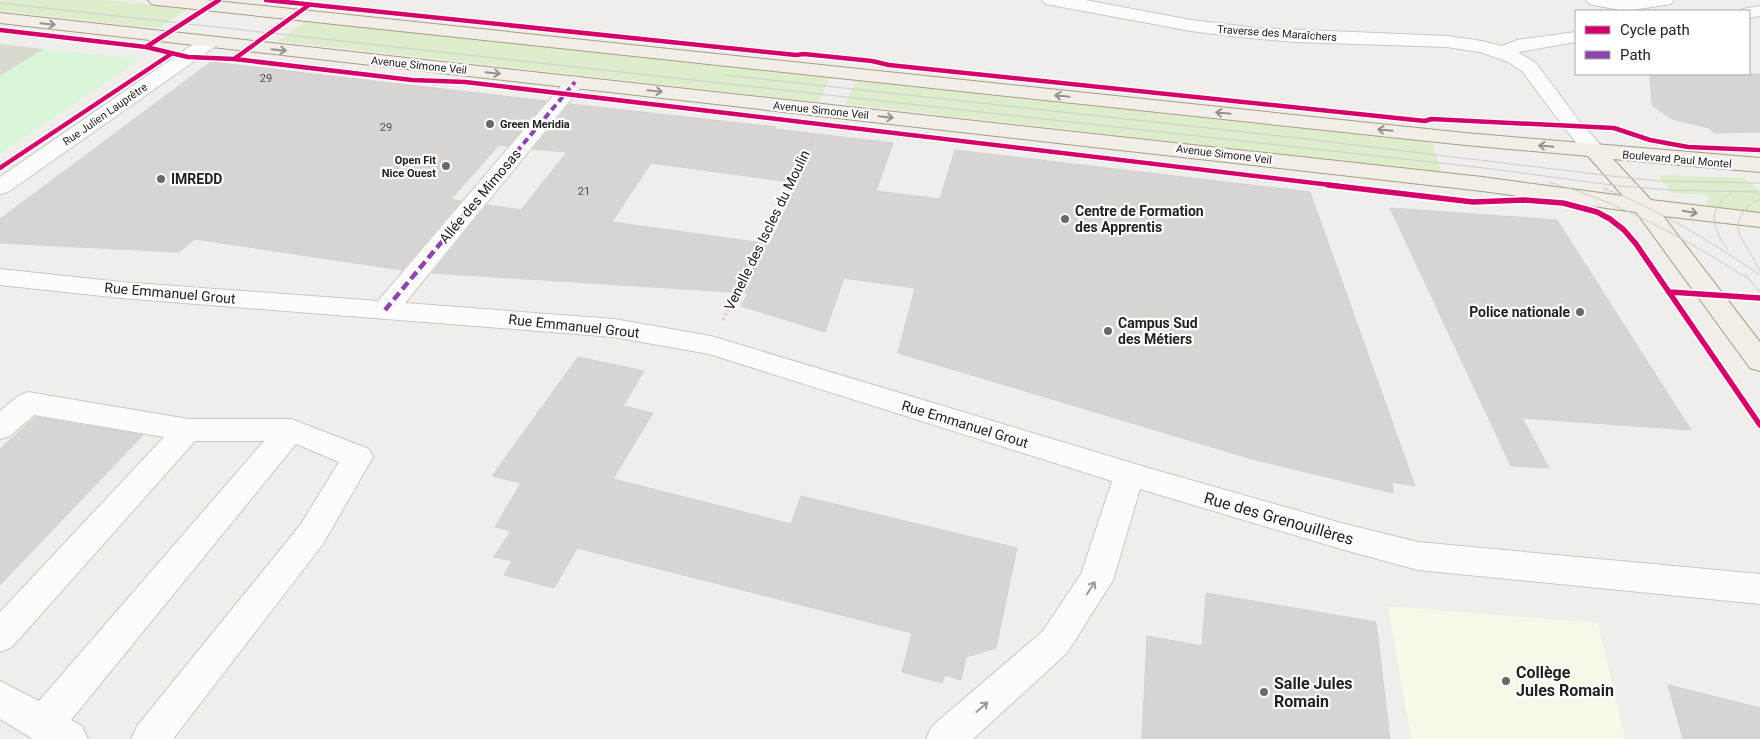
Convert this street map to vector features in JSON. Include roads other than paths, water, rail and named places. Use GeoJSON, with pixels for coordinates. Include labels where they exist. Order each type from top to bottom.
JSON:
{"type":"FeatureCollection","features":[{"type":"Feature","properties":{"kind":"main road"},"geometry":{"type":"LineString","coordinates":[[157,0],[1595,151],[1642,204],[1760,361]]}},
{"type":"Feature","properties":{"kind":"main road"},"geometry":{"type":"LineString","coordinates":[[209,42],[254,11]]}},
{"type":"Feature","properties":{"kind":"main road","name":"Avenue Simone Veil"},"geometry":{"type":"LineString","coordinates":[[0,18],[1482,184],[1642,204]]}},
{"type":"Feature","properties":{"kind":"main road","name":"Boulevard Paul Montel"},"geometry":{"type":"LineString","coordinates":[[1595,151],[1760,165]]}},
{"type":"Feature","properties":{"kind":"main road"},"geometry":{"type":"LineString","coordinates":[[1642,204],[1738,219],[1760,220]]}},
{"type":"Feature","properties":{"kind":"street","name":"Traverse des Maraîchers"},"geometry":{"type":"LineString","coordinates":[[1051,0],[1102,8],[1168,22],[1240,33],[1444,42],[1478,46],[1505,52]]}},
{"type":"Feature","properties":{"kind":"street"},"geometry":{"type":"LineString","coordinates":[[1595,0],[1626,6],[1665,0]]}},
{"type":"Feature","properties":{"kind":"street"},"geometry":{"type":"LineString","coordinates":[[1505,52],[1517,46],[1575,37]]}},
{"type":"Feature","properties":{"kind":"street","name":"Rue Julien Lauprêtre"},"geometry":{"type":"LineString","coordinates":[[0,186],[209,42]]}},
{"type":"Feature","properties":{"kind":"street"},"geometry":{"type":"LineString","coordinates":[[1539,78],[1547,59],[1556,52],[1575,44]]}},
{"type":"Feature","properties":{"kind":"street"},"geometry":{"type":"LineString","coordinates":[[1505,52],[1525,63],[1539,78],[1567,118],[1595,151]]}},
{"type":"Feature","properties":{"kind":"street","name":"Allée des Mimosas"},"geometry":{"type":"LineString","coordinates":[[385,310],[575,82]]}},
{"type":"Feature","properties":{"kind":"street","name":"Rue Emmanuel Grout"},"geometry":{"type":"LineString","coordinates":[[0,277],[121,290],[614,328],[711,345],[1129,474]]}},
{"type":"Feature","properties":{"kind":"street"},"geometry":{"type":"LineString","coordinates":[[0,428],[28,403],[188,430],[291,430],[358,457],[312,534],[150,739]]}},
{"type":"Feature","properties":{"kind":"street"},"geometry":{"type":"LineString","coordinates":[[0,636],[188,430]]}},
{"type":"Feature","properties":{"kind":"street"},"geometry":{"type":"LineString","coordinates":[[0,699],[57,732],[291,430]]}},
{"type":"Feature","properties":{"kind":"street"},"geometry":{"type":"LineString","coordinates":[[945,739],[1056,642],[1096,580],[1129,474]]}},
{"type":"Feature","properties":{"kind":"street","name":"Rue des Grenouillères"},"geometry":{"type":"LineString","coordinates":[[1129,474],[1341,536],[1418,556],[1760,589]]}},
{"type":"Feature","properties":{"kind":"tram line"},"geometry":{"type":"LineString","coordinates":[[0,3],[1476,167],[1620,186],[1670,190],[1732,191]]}},
{"type":"Feature","properties":{"kind":"tram line"},"geometry":{"type":"LineString","coordinates":[[725,75],[1281,136],[1619,177],[1659,181],[1760,183]]}},
{"type":"Feature","properties":{"kind":"tram line"},"geometry":{"type":"LineString","coordinates":[[1549,182],[1628,211],[1702,250],[1750,280]]}},
{"type":"Feature","properties":{"kind":"tram line"},"geometry":{"type":"LineString","coordinates":[[1603,188],[1665,216],[1760,275]]}},
{"type":"Feature","properties":{"kind":"tram line"},"geometry":{"type":"LineString","coordinates":[[1728,250],[1718,233],[1714,219],[1718,205],[1732,191]]}},
{"type":"Feature","properties":{"kind":"tram line"},"geometry":{"type":"LineString","coordinates":[[1732,191],[1760,192]]}},
{"type":"Feature","properties":{"kind":"tram line"},"geometry":{"type":"LineString","coordinates":[[1760,199],[1744,211],[1738,224],[1742,238],[1760,271]]}},
{"type":"Feature","properties":{"kind":"tram line"},"geometry":{"type":"LineString","coordinates":[[1745,274],[1750,280]]}},
{"type":"Feature","properties":{"kind":"tram line"},"geometry":{"type":"LineString","coordinates":[[1750,280],[1760,292]]}},
{"type":"Feature","properties":{"kind":"place","name":"Green Meridia"},"geometry":{"type":"Point","coordinates":[490,124]}},
{"type":"Feature","properties":{"kind":"place","name":"Open Fit Nice Ouest"},"geometry":{"type":"Point","coordinates":[446,166]}},
{"type":"Feature","properties":{"kind":"place","name":"IMREDD"},"geometry":{"type":"Point","coordinates":[161,179]}},
{"type":"Feature","properties":{"kind":"place","name":"Centre de Formation des Apprentis"},"geometry":{"type":"Point","coordinates":[1065,219]}},
{"type":"Feature","properties":{"kind":"place","name":"Police nationale"},"geometry":{"type":"Point","coordinates":[1580,312]}},
{"type":"Feature","properties":{"kind":"place","name":"Campus Sud des Métiers"},"geometry":{"type":"Point","coordinates":[1108,331]}},
{"type":"Feature","properties":{"kind":"place","name":"Collège Jules Romain"},"geometry":{"type":"Point","coordinates":[1506,681]}},
{"type":"Feature","properties":{"kind":"place","name":"Salle Jules Romain"},"geometry":{"type":"Point","coordinates":[1264,692]}}]}
